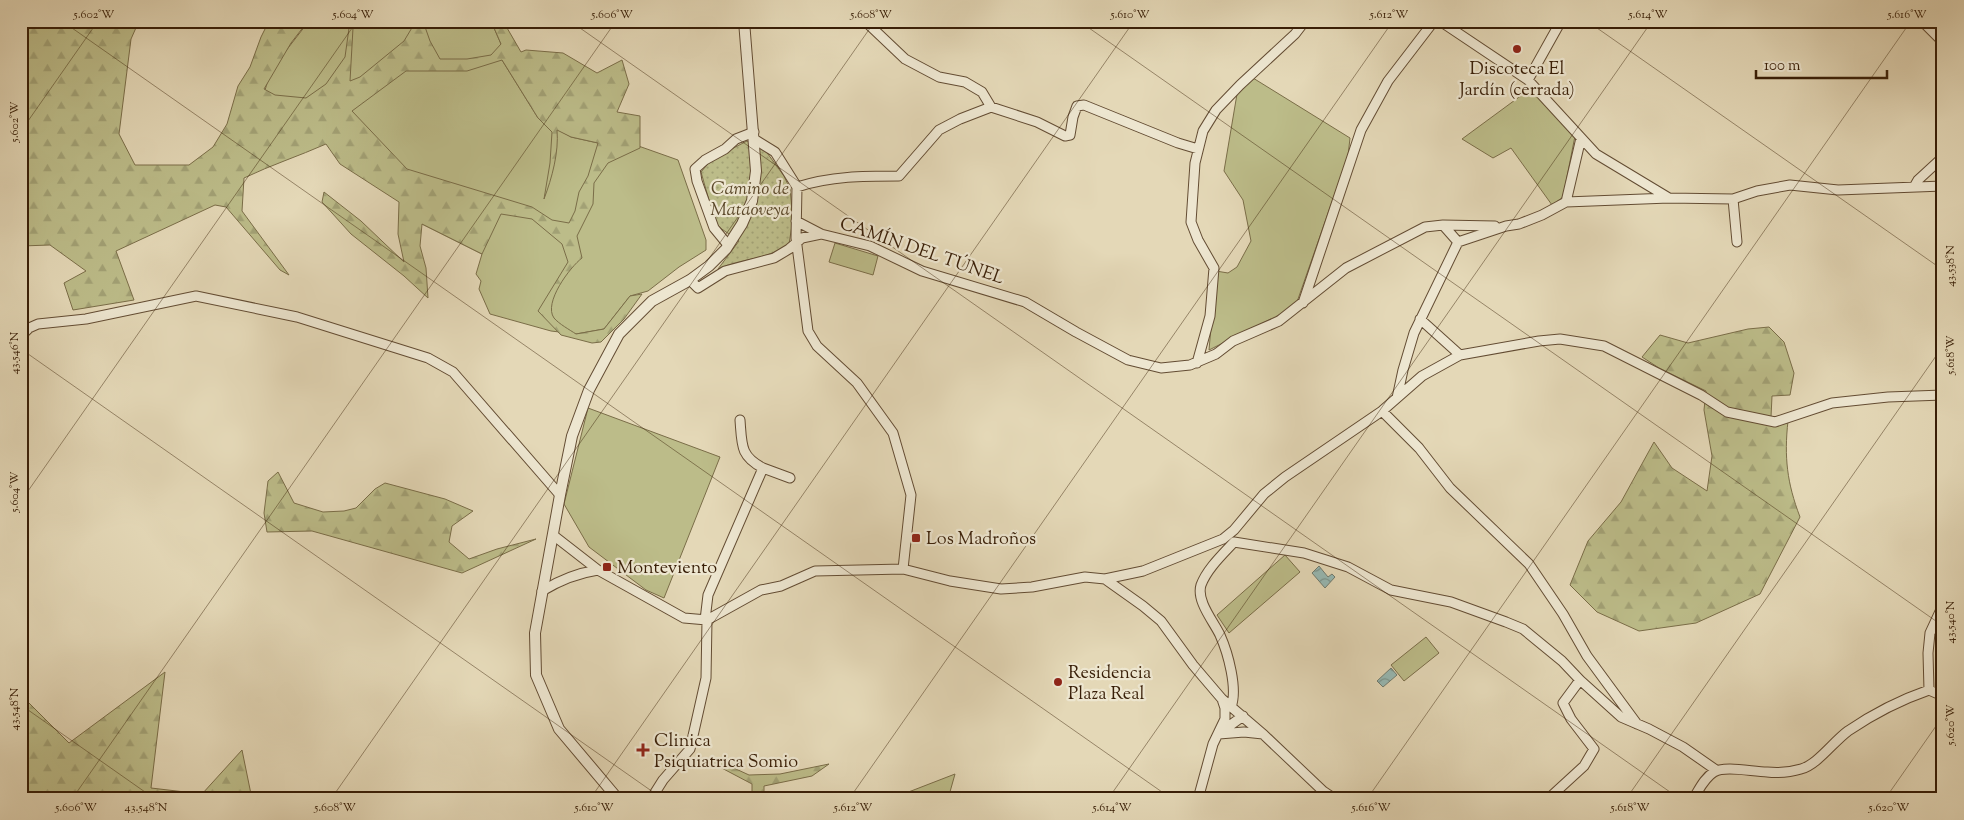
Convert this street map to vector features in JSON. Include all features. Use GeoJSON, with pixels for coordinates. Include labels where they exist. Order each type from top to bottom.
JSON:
{"type":"FeatureCollection","features":[{"type":"Feature","properties":{"kind":"street"},"geometry":{"type":"LineString","coordinates":[[618,799],[558,729],[536,675],[535,632],[572,436],[589,390],[619,334],[652,301],[690,280],[709,266],[728,245],[742,224],[752,201],[756,171],[744,21]]}},
{"type":"Feature","properties":{"kind":"street"},"geometry":{"type":"LineString","coordinates":[[865,21],[905,59],[939,77],[965,82],[982,92],[991,107]]}},
{"type":"Feature","properties":{"kind":"street"},"geometry":{"type":"LineString","coordinates":[[1197,363],[1210,316],[1214,268],[1198,240],[1191,222],[1195,163],[1203,131],[1216,110],[1295,34],[1305,21]]}},
{"type":"Feature","properties":{"kind":"street"},"geometry":{"type":"LineString","coordinates":[[1303,303],[1361,130],[1388,81],[1434,21]]}},
{"type":"Feature","properties":{"kind":"street"},"geometry":{"type":"LineString","coordinates":[[1440,21],[1528,80],[1596,154],[1670,198]]}},
{"type":"Feature","properties":{"kind":"street"},"geometry":{"type":"LineString","coordinates":[[1528,80],[1560,21]]}},
{"type":"Feature","properties":{"kind":"street"},"geometry":{"type":"LineString","coordinates":[[1922,21],[1943,42]]}},
{"type":"Feature","properties":{"kind":"street"},"geometry":{"type":"LineString","coordinates":[[797,187],[849,176],[899,176],[939,130],[960,119],[991,107],[1038,122],[1065,136],[1070,135],[1077,106],[1084,105],[1178,143],[1198,149]]}},
{"type":"Feature","properties":{"kind":"street"},"geometry":{"type":"LineString","coordinates":[[754,135],[775,152],[797,187],[796,242],[808,330],[817,346],[857,384],[893,433],[911,495],[903,570]]}},
{"type":"Feature","properties":{"kind":"street"},"geometry":{"type":"LineString","coordinates":[[728,245],[714,228],[697,181],[696,169],[710,157],[726,149],[736,139],[754,135]]}},
{"type":"Feature","properties":{"kind":"street"},"geometry":{"type":"LineString","coordinates":[[1566,202],[1581,138]]}},
{"type":"Feature","properties":{"kind":"street"},"geometry":{"type":"LineString","coordinates":[[1914,187],[1918,180],[1943,157]]}},
{"type":"Feature","properties":{"kind":"street"},"geometry":{"type":"LineString","coordinates":[[1396,398],[1420,319],[1458,242],[1506,226],[1520,224],[1566,202],[1670,198],[1733,199],[1757,191],[1790,185],[1838,190],[1943,186]]}},
{"type":"Feature","properties":{"kind":"street"},"geometry":{"type":"LineString","coordinates":[[1733,199],[1737,242]]}},
{"type":"Feature","properties":{"kind":"street"},"geometry":{"type":"LineString","coordinates":[[796,221],[822,234]]}},
{"type":"Feature","properties":{"kind":"street"},"geometry":{"type":"LineString","coordinates":[[1443,225],[1458,242]]}},
{"type":"Feature","properties":{"kind":"street","name":"CAMÍN DEL TÚNEL"},"geometry":{"type":"LineString","coordinates":[[822,234],[837,236],[870,246],[922,271],[1025,302],[1128,360],[1161,368],[1197,363],[1216,354],[1233,341],[1279,321],[1346,268],[1425,227],[1443,225],[1506,226]]}},
{"type":"Feature","properties":{"kind":"street"},"geometry":{"type":"LineString","coordinates":[[690,280],[698,288],[724,271],[774,258],[802,238],[822,234]]}},
{"type":"Feature","properties":{"kind":"street"},"geometry":{"type":"LineString","coordinates":[[21,336],[29,328],[38,324],[86,319],[196,296],[297,317],[428,358],[453,372],[560,495]]}},
{"type":"Feature","properties":{"kind":"street"},"geometry":{"type":"LineString","coordinates":[[1420,319],[1460,355]]}},
{"type":"Feature","properties":{"kind":"street"},"geometry":{"type":"LineString","coordinates":[[553,535],[598,570],[684,618],[706,620],[761,590],[782,586],[815,571],[903,570],[950,581],[1001,589],[1032,587],[1085,577],[1105,579],[1143,571],[1223,539],[1234,530],[1264,494],[1284,477],[1382,412],[1422,376],[1460,355],[1560,339],[1604,346],[1701,395],[1727,412],[1775,422],[1832,403],[1943,394]]}},
{"type":"Feature","properties":{"kind":"street"},"geometry":{"type":"LineString","coordinates":[[1382,412],[1419,448],[1450,488],[1530,564],[1587,656],[1636,724]]}},
{"type":"Feature","properties":{"kind":"street"},"geometry":{"type":"LineString","coordinates":[[740,420],[744,452],[750,461],[790,478]]}},
{"type":"Feature","properties":{"kind":"street"},"geometry":{"type":"LineString","coordinates":[[651,799],[663,780],[690,749],[706,678],[708,595],[763,468]]}},
{"type":"Feature","properties":{"kind":"street"},"geometry":{"type":"LineString","coordinates":[[1232,707],[1234,693],[1229,666],[1221,638],[1201,599],[1201,586],[1215,562],[1234,542],[1304,552],[1348,567],[1391,590],[1451,602],[1523,629],[1562,661],[1621,717],[1683,747],[1716,770],[1769,773],[1802,769],[1819,758],[1835,741],[1848,731],[1904,699],[1929,690],[1943,696]]}},
{"type":"Feature","properties":{"kind":"street"},"geometry":{"type":"LineString","coordinates":[[542,591],[554,583],[583,572],[598,570]]}},
{"type":"Feature","properties":{"kind":"street"},"geometry":{"type":"LineString","coordinates":[[1105,579],[1161,621],[1193,666],[1222,699],[1264,734],[1323,791],[1336,799]]}},
{"type":"Feature","properties":{"kind":"street"},"geometry":{"type":"LineString","coordinates":[[1929,690],[1928,654],[1930,633],[1943,605]]}},
{"type":"Feature","properties":{"kind":"street"},"geometry":{"type":"LineString","coordinates":[[1548,799],[1584,766],[1594,749],[1571,719],[1563,703],[1580,680]]}},
{"type":"Feature","properties":{"kind":"street"},"geometry":{"type":"LineString","coordinates":[[1198,799],[1214,744],[1225,718],[1225,708],[1222,699]]}},
{"type":"Feature","properties":{"kind":"street"},"geometry":{"type":"LineString","coordinates":[[1219,734],[1243,716]]}},
{"type":"Feature","properties":{"kind":"street"},"geometry":{"type":"LineString","coordinates":[[1219,734],[1244,732],[1264,734]]}},
{"type":"Feature","properties":{"kind":"street"},"geometry":{"type":"LineString","coordinates":[[1693,799],[1708,776],[1716,770]]}},
{"type":"Feature","properties":{"kind":"green space"},"geometry":{"type":"Polygon","coordinates":[[[21,21],[139,21],[131,39],[119,134],[135,165],[189,165],[213,147],[227,124],[238,86],[250,67],[269,21],[308,21],[291,43],[264,89],[275,95],[306,98],[326,84],[345,57],[350,21],[357,21],[353,28],[350,81],[360,77],[404,41],[416,21],[426,21],[424,24],[430,41],[440,59],[467,59],[491,55],[501,44],[491,21],[503,21],[521,52],[526,50],[563,53],[597,73],[622,60],[629,84],[617,112],[640,116],[640,148],[608,163],[594,183],[593,204],[577,236],[582,258],[571,269],[559,286],[552,304],[554,318],[576,334],[604,329],[630,296],[642,294],[624,319],[601,342],[592,343],[561,335],[538,311],[568,262],[562,244],[532,219],[501,214],[482,254],[422,224],[420,246],[426,268],[428,298],[404,276],[351,234],[322,202],[324,192],[361,221],[404,262],[398,234],[399,202],[340,164],[326,144],[244,178],[242,211],[289,275],[280,270],[226,207],[215,205],[116,251],[134,300],[73,310],[64,283],[86,271],[50,245],[21,246],[21,21]],[[502,60],[467,71],[406,71],[352,111],[407,169],[532,207],[552,220],[569,223],[575,211],[579,192],[588,176],[598,143],[571,137],[557,130],[554,165],[544,199],[550,163],[552,132],[538,118],[502,60]]]}},
{"type":"Feature","properties":{"kind":"green space"},"geometry":{"type":"Polygon","coordinates":[[[309,21],[491,21],[501,44],[502,60],[538,118],[571,137],[598,143],[630,143],[678,160],[706,240],[706,250],[679,267],[648,291],[630,296],[604,329],[576,334],[551,331],[490,314],[479,289],[481,281],[476,274],[482,254],[422,224],[337,110],[260,107],[271,70],[309,21]]]}},
{"type":"Feature","properties":{"kind":"green space"},"geometry":{"type":"Polygon","coordinates":[[[1253,78],[1350,138],[1348,156],[1297,302],[1281,314],[1209,350],[1216,271],[1228,273],[1237,267],[1251,241],[1243,200],[1224,171],[1237,94],[1253,78]]]}},
{"type":"Feature","properties":{"kind":"green space"},"geometry":{"type":"Polygon","coordinates":[[[1530,89],[1575,136],[1563,197],[1552,205],[1511,148],[1493,158],[1462,139],[1530,89]]]}},
{"type":"Feature","properties":{"kind":"green space","name":"Camino de Mataoveya"},"geometry":{"type":"Polygon","coordinates":[[[747,141],[765,150],[784,176],[790,189],[793,219],[789,244],[772,253],[718,269],[739,241],[716,225],[701,172],[712,159],[747,141]]]}},
{"type":"Feature","properties":{"kind":"green space"},"geometry":{"type":"Polygon","coordinates":[[[835,243],[878,256],[873,275],[829,262],[835,243]]]}},
{"type":"Feature","properties":{"kind":"green space"},"geometry":{"type":"Polygon","coordinates":[[[1769,327],[1784,342],[1794,373],[1790,395],[1772,396],[1771,417],[1788,421],[1786,446],[1789,481],[1800,517],[1760,594],[1696,623],[1639,631],[1597,612],[1570,585],[1588,541],[1621,502],[1654,442],[1672,468],[1707,491],[1712,456],[1704,410],[1706,391],[1659,368],[1642,357],[1660,335],[1688,343],[1748,329],[1769,327]]]}},
{"type":"Feature","properties":{"kind":"green space"},"geometry":{"type":"Polygon","coordinates":[[[588,408],[720,457],[664,598],[646,590],[589,547],[564,504],[588,408]]]}},
{"type":"Feature","properties":{"kind":"green space"},"geometry":{"type":"Polygon","coordinates":[[[278,472],[294,503],[323,512],[344,511],[356,508],[375,489],[385,483],[445,499],[473,511],[452,526],[449,542],[469,559],[497,549],[536,539],[462,573],[312,531],[267,532],[264,513],[268,481],[278,472]]]}},
{"type":"Feature","properties":{"kind":"green space"},"geometry":{"type":"Polygon","coordinates":[[[1285,555],[1300,572],[1229,633],[1217,615],[1285,555]]]}},
{"type":"Feature","properties":{"kind":"green space"},"geometry":{"type":"Polygon","coordinates":[[[1426,637],[1439,653],[1404,681],[1391,665],[1426,637]]]}},
{"type":"Feature","properties":{"kind":"green space"},"geometry":{"type":"Polygon","coordinates":[[[165,672],[151,788],[202,794],[242,750],[252,799],[21,799],[21,695],[69,743],[165,672]]]}},
{"type":"Feature","properties":{"kind":"green space"},"geometry":{"type":"Polygon","coordinates":[[[710,757],[749,775],[780,774],[829,764],[812,776],[764,786],[764,799],[752,799],[752,784],[716,765],[710,757]]]}},
{"type":"Feature","properties":{"kind":"green space"},"geometry":{"type":"Polygon","coordinates":[[[955,774],[948,799],[892,799],[893,798],[955,774]]]}},
{"type":"Feature","properties":{"kind":"water"},"geometry":{"type":"Polygon","coordinates":[[[1319,566],[1328,577],[1332,574],[1335,577],[1325,588],[1312,573],[1319,566]]]}},
{"type":"Feature","properties":{"kind":"water"},"geometry":{"type":"Polygon","coordinates":[[[1391,668],[1397,675],[1383,687],[1377,681],[1391,668]]]}},
{"type":"Feature","properties":{"kind":"place","name":"Discoteca El Jardín (cerrada)"},"geometry":{"type":"Point","coordinates":[1517,49]}},
{"type":"Feature","properties":{"kind":"place","name":"Los Madroños"},"geometry":{"type":"Point","coordinates":[916,538]}},
{"type":"Feature","properties":{"kind":"place","name":"Monteviento"},"geometry":{"type":"Point","coordinates":[607,567]}},
{"type":"Feature","properties":{"kind":"place","name":"Residencia Plaza Real"},"geometry":{"type":"Point","coordinates":[1058,682]}},
{"type":"Feature","properties":{"kind":"place","name":"Clinica Psiquiatrica Somio"},"geometry":{"type":"Point","coordinates":[643,750]}}]}
